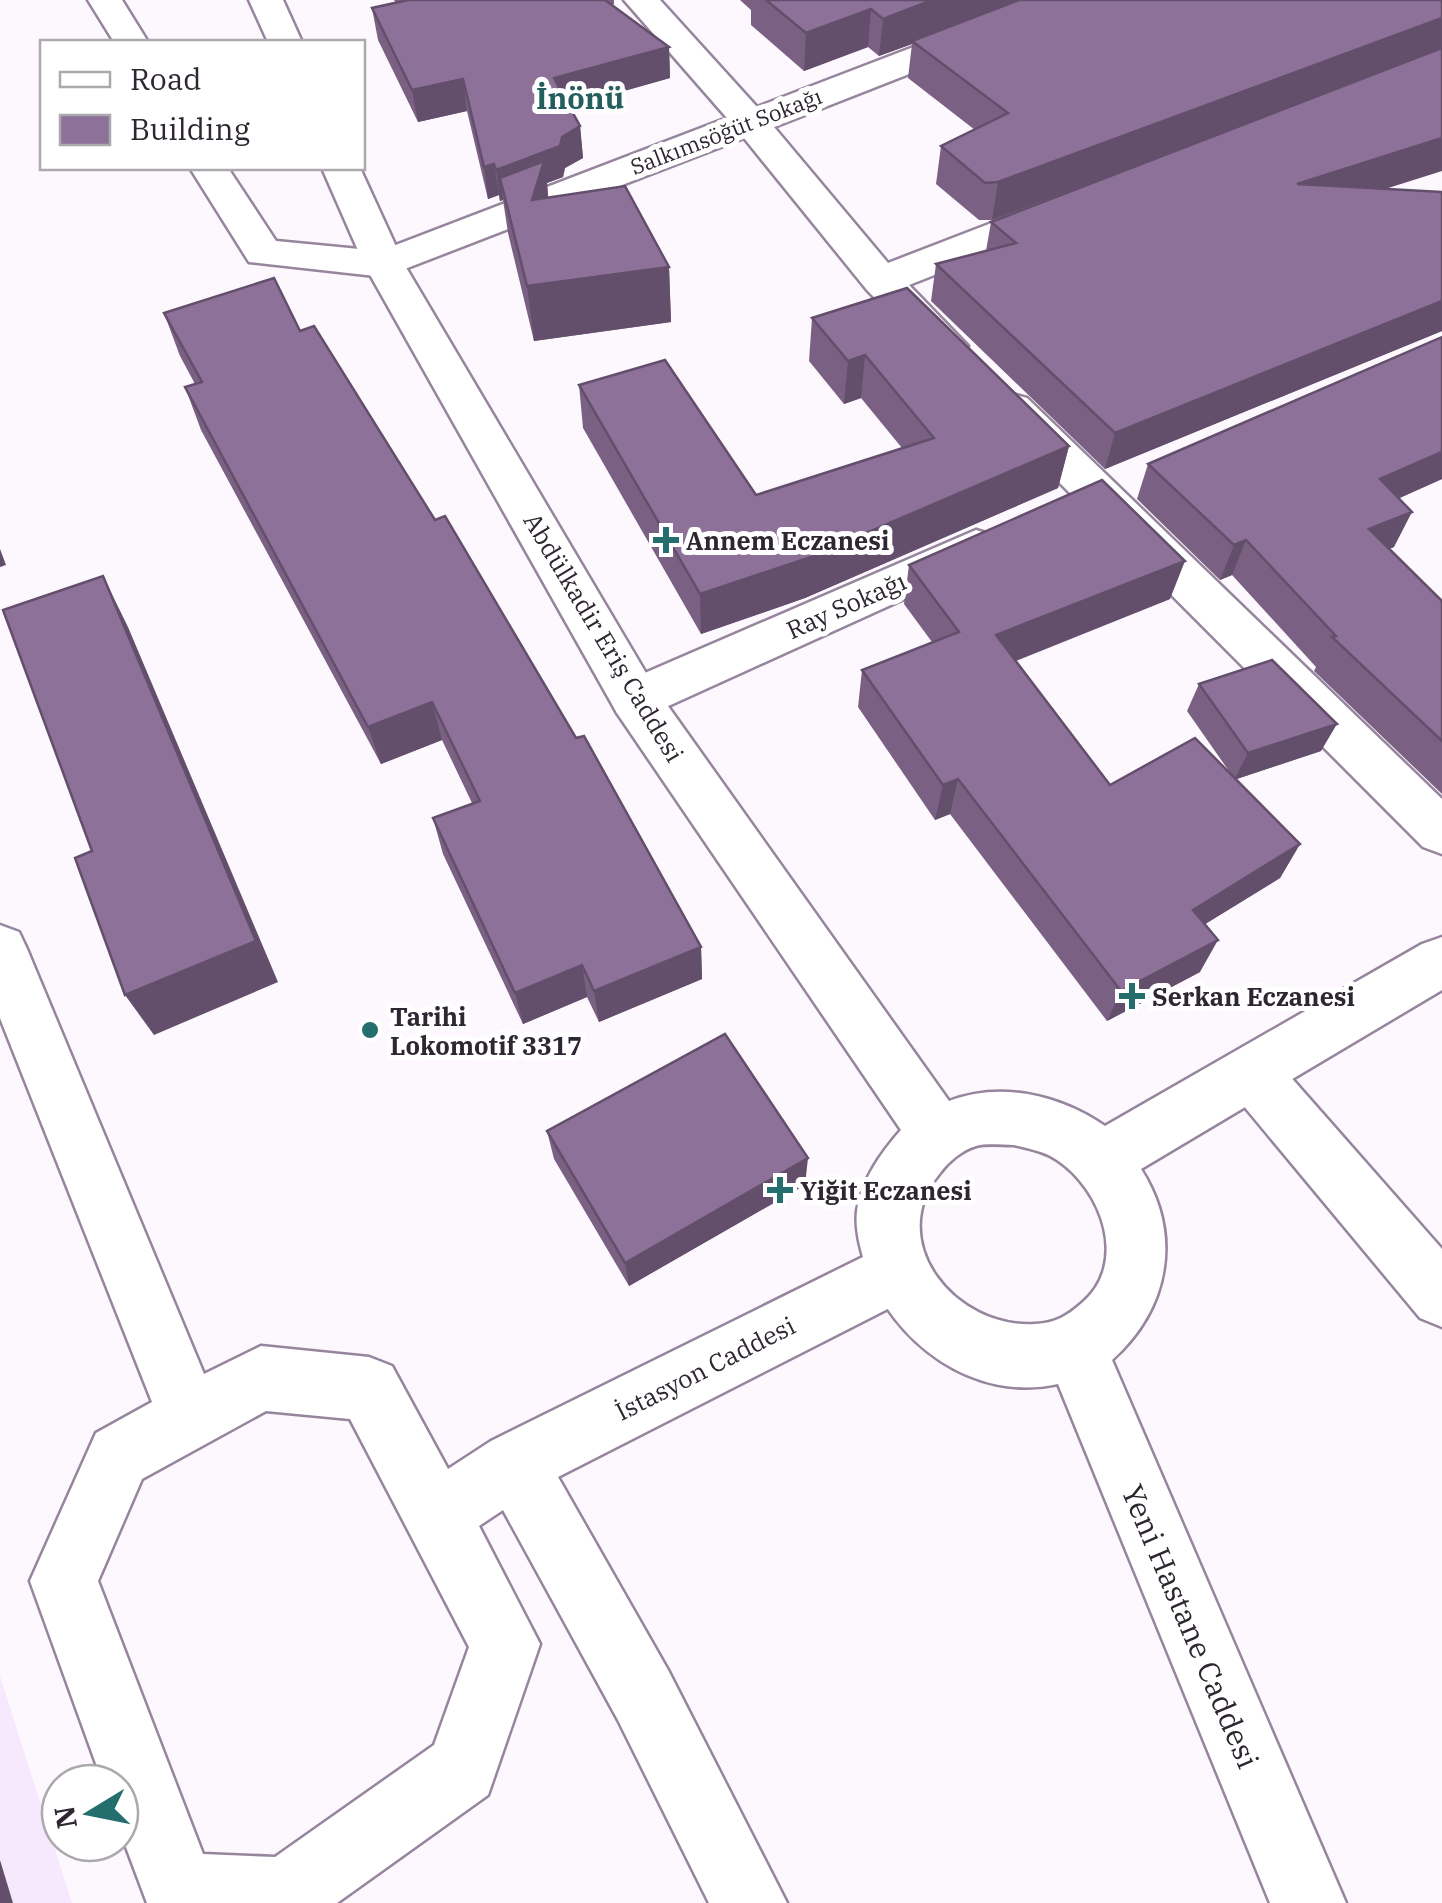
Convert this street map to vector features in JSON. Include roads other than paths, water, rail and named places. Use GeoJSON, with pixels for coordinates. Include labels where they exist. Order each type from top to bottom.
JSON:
{"type":"FeatureCollection","features":[{"type":"Feature","properties":{"kind":"street"},"geometry":{"type":"LineString","coordinates":[[104,0],[130,40]]}},
{"type":"Feature","properties":{"kind":"street"},"geometry":{"type":"LineString","coordinates":[[266,0],[284,40]]}},
{"type":"Feature","properties":{"kind":"street"},"geometry":{"type":"LineString","coordinates":[[641,0],[750,121],[881,281],[1442,832]]}},
{"type":"Feature","properties":{"kind":"street","name":"Salkımsöğüt Sokağı"},"geometry":{"type":"LineString","coordinates":[[384,264],[1068,0]]}},
{"type":"Feature","properties":{"kind":"street"},"geometry":{"type":"LineString","coordinates":[[211,170],[263,253],[384,264]]}},
{"type":"Feature","properties":{"kind":"street","name":"Abdülkadir Eriş Caddesi"},"geometry":{"type":"LineString","coordinates":[[342,170],[384,264],[635,699],[938,1134]]}},
{"type":"Feature","properties":{"kind":"street"},"geometry":{"type":"LineString","coordinates":[[881,281],[1098,196]]}},
{"type":"Feature","properties":{"kind":"street","name":"Ray Sokağı"},"geometry":{"type":"LineString","coordinates":[[635,699],[1009,532]]}},
{"type":"Feature","properties":{"kind":"street"},"geometry":{"type":"LineString","coordinates":[[0,950],[190,1417]]}},
{"type":"Feature","properties":{"kind":"street"},"geometry":{"type":"LineString","coordinates":[[1100,1161],[1442,962]]}},
{"type":"Feature","properties":{"kind":"street"},"geometry":{"type":"LineString","coordinates":[[1253,1075],[1442,1296]]}},
{"type":"Feature","properties":{"kind":"street"},"geometry":{"type":"LineString","coordinates":[[1014,1118],[1054,1128],[1089,1149],[1100,1161],[1117,1180],[1134,1217],[1138,1256],[1130,1294],[1108,1326],[1075,1348],[1034,1358],[992,1354],[952,1337],[919,1308],[897,1272],[888,1232],[893,1192],[910,1159],[938,1134],[974,1119],[1014,1118]]}},
{"type":"Feature","properties":{"kind":"street","name":"İstasyon Caddesi"},"geometry":{"type":"LineString","coordinates":[[436,1515],[514,1464],[897,1272]]}},
{"type":"Feature","properties":{"kind":"street","name":"Yeni Hastane Caddesi"},"geometry":{"type":"LineString","coordinates":[[1075,1348],[1308,1903]]}},
{"type":"Feature","properties":{"kind":"street"},"geometry":{"type":"LineString","coordinates":[[261,1378],[370,1389],[506,1644],[462,1768],[285,1894],[179,1890],[64,1581],[119,1456],[190,1417],[261,1378]]}},
{"type":"Feature","properties":{"kind":"street"},"geometry":{"type":"LineString","coordinates":[[514,1464],[642,1694],[748,1903]]}},
{"type":"Feature","properties":{"kind":"place","name":"Annem Eczanesi"},"geometry":{"type":"Point","coordinates":[666,540]}},
{"type":"Feature","properties":{"kind":"place","name":"Serkan Eczanesi"},"geometry":{"type":"Point","coordinates":[1132,996]}},
{"type":"Feature","properties":{"kind":"place","name":"Tarihi Lokomotif 3317"},"geometry":{"type":"Point","coordinates":[370,1030]}},
{"type":"Feature","properties":{"kind":"place","name":"Yiğit Eczanesi"},"geometry":{"type":"Point","coordinates":[780,1190]}},
{"type":"Feature","properties":{"kind":"district","name":"İnönü"},"geometry":{"type":"Point","coordinates":[580,97]}}]}
